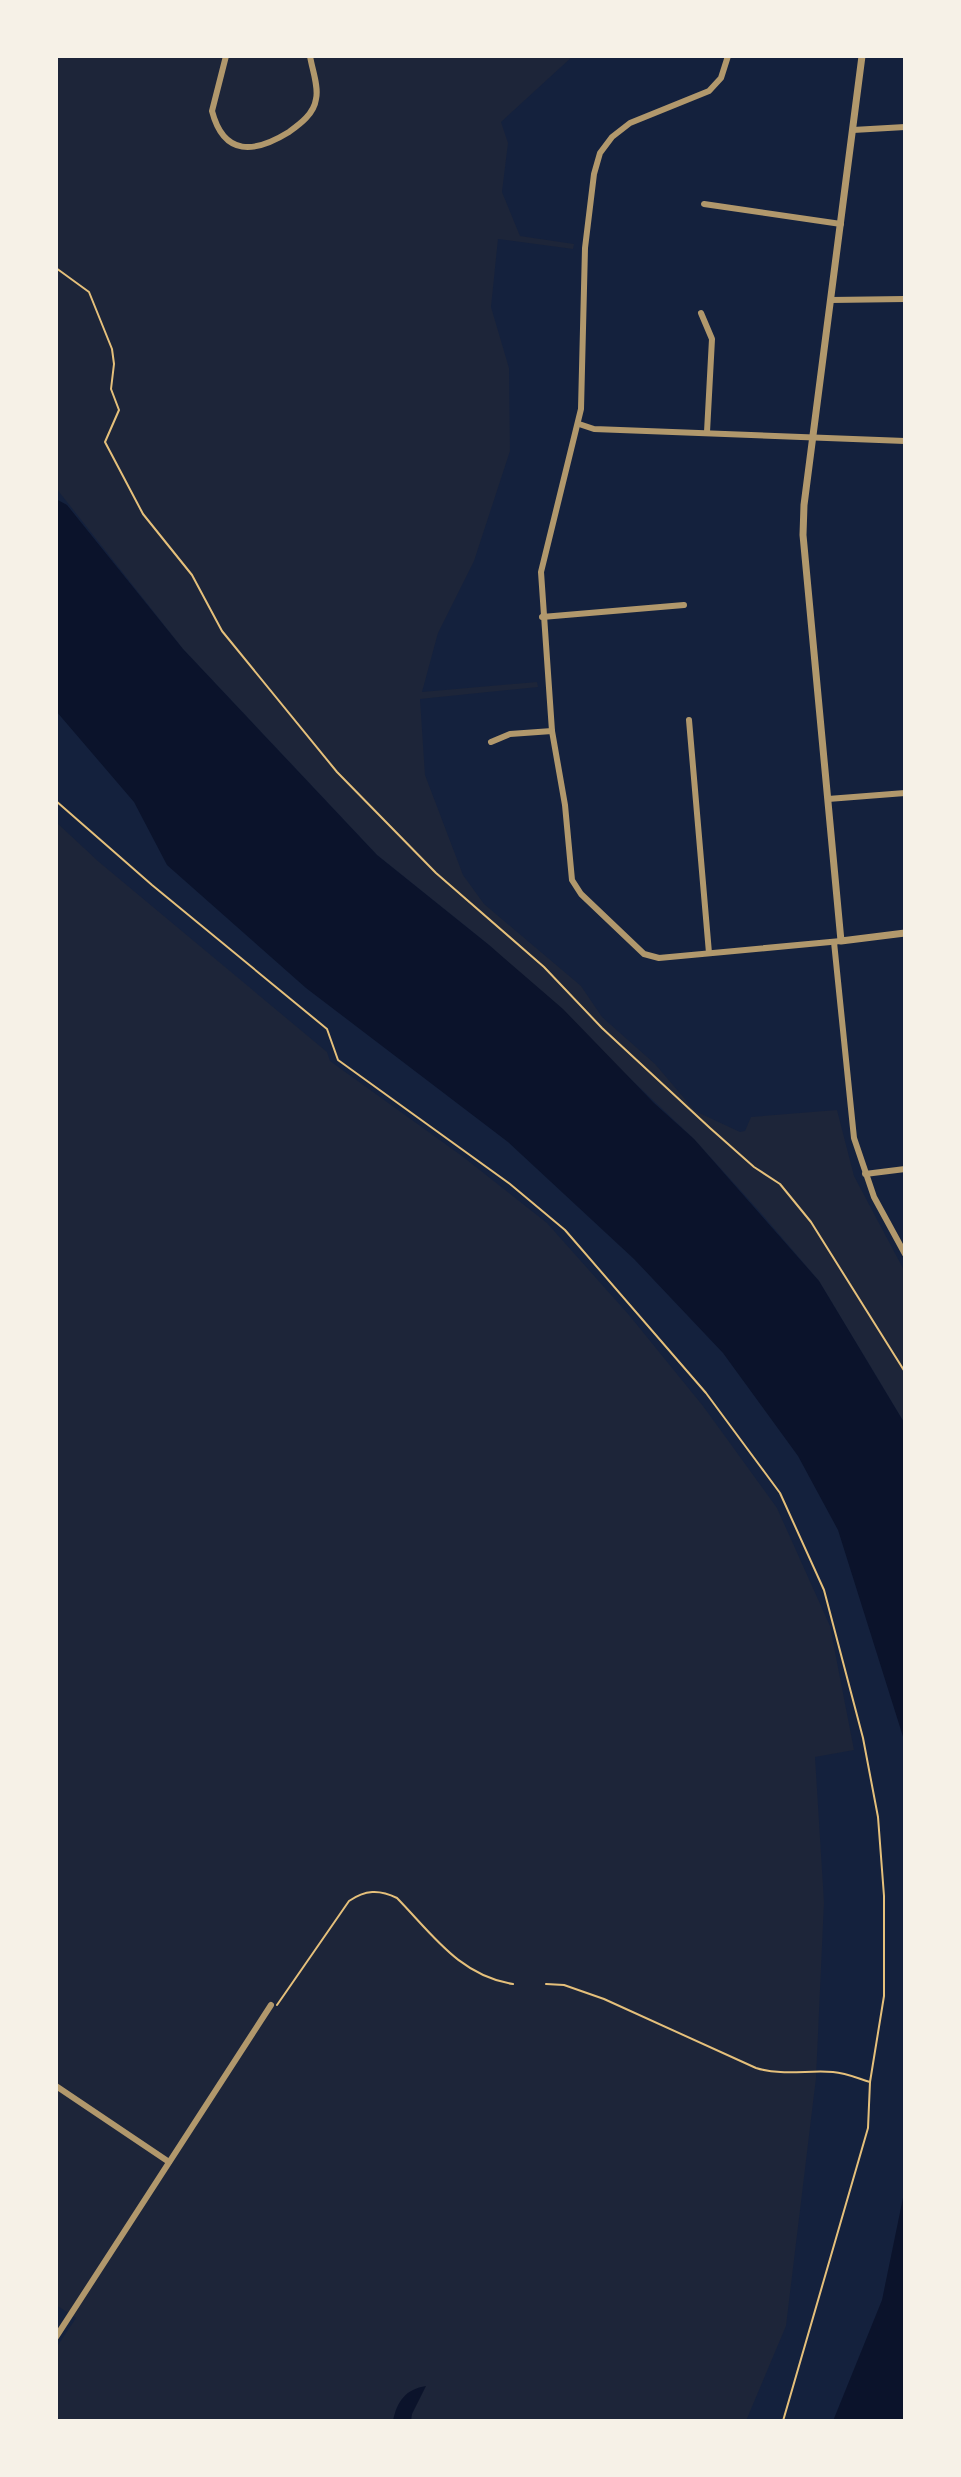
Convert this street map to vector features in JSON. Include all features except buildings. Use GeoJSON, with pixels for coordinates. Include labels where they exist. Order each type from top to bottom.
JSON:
{"type":"FeatureCollection","features":[{"type":"Feature","properties":{"kind":"street"},"geometry":{"type":"LineString","coordinates":[[226,56],[212,111],[214,119],[231,143],[253,149],[284,135],[304,122],[311,112],[316,100],[310,56]]}},
{"type":"Feature","properties":{"kind":"street"},"geometry":{"type":"LineString","coordinates":[[728,56],[721,78],[709,91],[630,123],[612,137],[600,153],[594,174],[585,248],[584,372],[579,424],[542,562],[540,585],[552,731],[565,805],[572,880],[577,890],[648,956],[659,958],[905,933]]}},
{"type":"Feature","properties":{"kind":"street"},"geometry":{"type":"LineString","coordinates":[[862,56],[803,535],[828,799],[854,1138],[865,1174],[905,1254]]}},
{"type":"Feature","properties":{"kind":"street"},"geometry":{"type":"LineString","coordinates":[[853,130],[905,127]]}},
{"type":"Feature","properties":{"kind":"street"},"geometry":{"type":"LineString","coordinates":[[704,204],[841,224]]}},
{"type":"Feature","properties":{"kind":"street"},"geometry":{"type":"LineString","coordinates":[[831,300],[905,299]]}},
{"type":"Feature","properties":{"kind":"street"},"geometry":{"type":"LineString","coordinates":[[701,313],[712,339],[707,432]]}},
{"type":"Feature","properties":{"kind":"street"},"geometry":{"type":"LineString","coordinates":[[579,424],[594,429],[905,441]]}},
{"type":"Feature","properties":{"kind":"street"},"geometry":{"type":"LineString","coordinates":[[542,617],[684,605]]}},
{"type":"Feature","properties":{"kind":"street"},"geometry":{"type":"LineString","coordinates":[[689,720],[709,953]]}},
{"type":"Feature","properties":{"kind":"street"},"geometry":{"type":"LineString","coordinates":[[491,742],[510,734],[552,731]]}},
{"type":"Feature","properties":{"kind":"street"},"geometry":{"type":"LineString","coordinates":[[828,799],[905,793]]}},
{"type":"Feature","properties":{"kind":"street"},"geometry":{"type":"LineString","coordinates":[[865,1174],[905,1169]]}},
{"type":"Feature","properties":{"kind":"street"},"geometry":{"type":"LineString","coordinates":[[56,2337],[271,2005]]}},
{"type":"Feature","properties":{"kind":"street"},"geometry":{"type":"LineString","coordinates":[[56,2086],[169,2162]]}},
{"type":"Feature","properties":{"kind":"path"},"geometry":{"type":"LineString","coordinates":[[56,268],[89,292],[112,349],[111,389],[119,410],[105,442],[143,514],[192,575],[222,631],[337,772],[436,873],[544,967],[602,1028],[710,1128],[754,1167],[780,1184],[811,1222],[905,1372]]}},
{"type":"Feature","properties":{"kind":"path"},"geometry":{"type":"LineString","coordinates":[[56,801],[152,885],[327,1029],[338,1060],[510,1184],[565,1230],[706,1393],[780,1493],[824,1590],[863,1738],[878,1817],[884,1896],[884,1996],[870,2082],[868,2128],[783,2421]]}},
{"type":"Feature","properties":{"kind":"path"},"geometry":{"type":"LineString","coordinates":[[271,2005],[278,2005],[349,1901],[368,1891],[387,1893],[397,1898],[458,1961],[477,1974],[513,1984]]}},
{"type":"Feature","properties":{"kind":"path"},"geometry":{"type":"LineString","coordinates":[[546,1984],[564,1985],[604,1999],[756,2068],[774,2073],[829,2071],[870,2082]]}},
{"type":"Feature","properties":{"kind":"shaded area"},"geometry":{"type":"Polygon","coordinates":[[[56,56],[573,56],[501,122],[508,143],[502,192],[520,236],[574,244],[573,249],[498,239],[491,307],[509,368],[510,451],[474,561],[438,633],[422,692],[537,682],[538,687],[420,699],[425,775],[463,875],[484,904],[581,986],[602,1017],[655,1064],[695,1111],[740,1132],[745,1131],[751,1117],[837,1110],[854,1176],[905,1272],[905,1424],[819,1281],[694,1139],[489,945],[377,855],[183,649],[56,488],[56,56]]]}},
{"type":"Feature","properties":{"kind":"shaded area"},"geometry":{"type":"Polygon","coordinates":[[[56,499],[67,505],[183,649],[377,855],[563,1009],[654,1103],[694,1139],[819,1281],[905,1424],[905,1743],[838,1530],[798,1456],[723,1353],[634,1259],[508,1142],[306,988],[167,865],[134,802],[56,711],[56,499]]]}},
{"type":"Feature","properties":{"kind":"shaded area"},"geometry":{"type":"Polygon","coordinates":[[[56,822],[99,862],[327,1052],[330,1061],[462,1156],[547,1223],[629,1315],[703,1406],[777,1508],[830,1626],[854,1750],[815,1757],[824,1902],[816,2078],[786,2326],[746,2421],[56,2421],[56,2348],[76,2318],[56,2305],[56,822]]]}},
{"type":"Feature","properties":{"kind":"shaded area"},"geometry":{"type":"Polygon","coordinates":[[[905,2188],[905,2421],[833,2421],[882,2300],[905,2188]]]}},
{"type":"Feature","properties":{"kind":"shaded area"},"geometry":{"type":"Polygon","coordinates":[[[426,2386],[411,2421],[393,2421],[404,2397],[426,2386]]]}}]}
